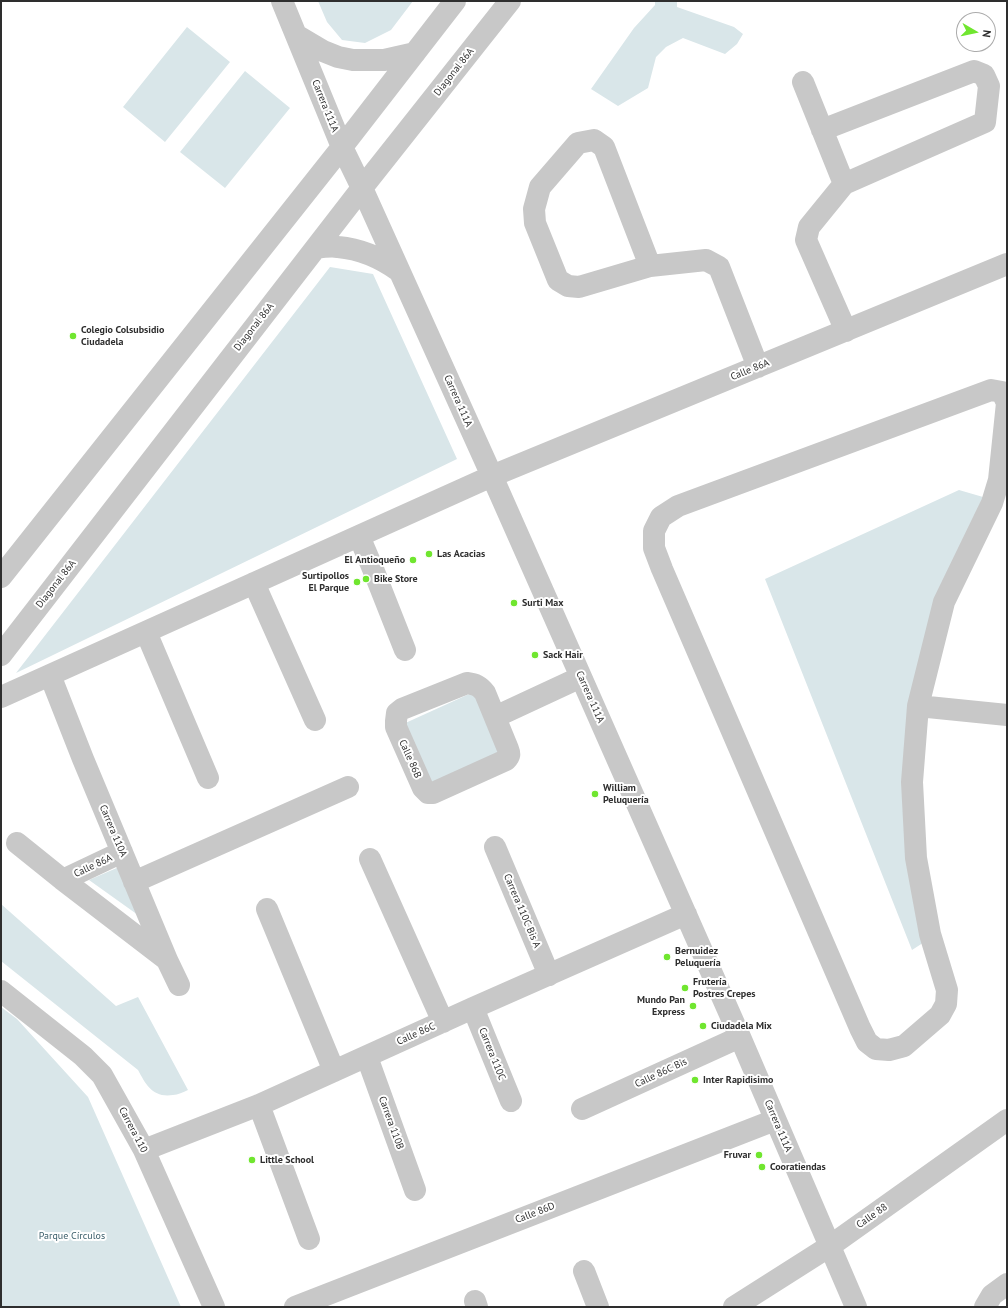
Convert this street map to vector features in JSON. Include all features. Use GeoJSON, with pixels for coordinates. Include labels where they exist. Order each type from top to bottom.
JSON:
{"type":"FeatureCollection","features":[{"type":"Feature","properties":{"kind":"street","name":"Carrera 111A"},"geometry":{"type":"LineString","coordinates":[[282,1],[342,147],[400,271],[492,476],[740,1037],[856,1307]]}},
{"type":"Feature","properties":{"kind":"street"},"geometry":{"type":"LineString","coordinates":[[1,577],[456,1]]}},
{"type":"Feature","properties":{"kind":"street","name":"Diagonal 86A"},"geometry":{"type":"LineString","coordinates":[[1,655],[362,188],[510,1]]}},
{"type":"Feature","properties":{"kind":"street"},"geometry":{"type":"LineString","coordinates":[[296,36],[323,51],[338,57],[353,60],[384,60],[415,53]]}},
{"type":"Feature","properties":{"kind":"street"},"geometry":{"type":"LineString","coordinates":[[822,130],[974,71],[984,75],[989,86],[985,122],[844,184],[808,227],[806,240],[846,331]]}},
{"type":"Feature","properties":{"kind":"street"},"geometry":{"type":"LineString","coordinates":[[804,82],[844,184]]}},
{"type":"Feature","properties":{"kind":"street"},"geometry":{"type":"LineString","coordinates":[[650,266],[604,147],[594,140],[578,143],[540,187],[534,209],[535,223],[558,280],[568,286],[579,287],[650,266],[706,260],[719,267],[758,367]]}},
{"type":"Feature","properties":{"kind":"street"},"geometry":{"type":"LineString","coordinates":[[316,248],[338,247],[371,254],[400,271]]}},
{"type":"Feature","properties":{"kind":"street","name":"Calle 86A"},"geometry":{"type":"LineString","coordinates":[[492,476],[1007,264]]}},
{"type":"Feature","properties":{"kind":"street"},"geometry":{"type":"LineString","coordinates":[[991,390],[1002,392],[1007,403],[999,480],[992,503],[944,602],[918,706],[912,782],[916,858],[930,934],[947,990],[946,1004],[940,1015],[904,1046],[889,1050],[876,1049],[867,1042],[860,1028],[662,569],[654,548],[654,531],[661,517],[678,506],[991,390]]}},
{"type":"Feature","properties":{"kind":"street"},"geometry":{"type":"LineString","coordinates":[[1,697],[492,476]]}},
{"type":"Feature","properties":{"kind":"street"},"geometry":{"type":"LineString","coordinates":[[359,536],[404,650]]}},
{"type":"Feature","properties":{"kind":"street"},"geometry":{"type":"LineString","coordinates":[[254,583],[315,720]]}},
{"type":"Feature","properties":{"kind":"street"},"geometry":{"type":"LineString","coordinates":[[146,632],[208,778]]}},
{"type":"Feature","properties":{"kind":"street","name":"Carrera 110A"},"geometry":{"type":"LineString","coordinates":[[50,675],[134,882],[179,985]]}},
{"type":"Feature","properties":{"kind":"street"},"geometry":{"type":"LineString","coordinates":[[495,717],[581,677]]}},
{"type":"Feature","properties":{"kind":"street","name":"Calle 86B"},"geometry":{"type":"LineString","coordinates":[[467,683],[475,684],[481,687],[495,717],[510,754],[506,760],[433,793],[426,792],[399,734],[396,720],[397,714],[402,709],[467,683]]}},
{"type":"Feature","properties":{"kind":"street"},"geometry":{"type":"LineString","coordinates":[[918,706],[1007,714]]}},
{"type":"Feature","properties":{"kind":"street"},"geometry":{"type":"LineString","coordinates":[[134,882],[348,787]]}},
{"type":"Feature","properties":{"kind":"street"},"geometry":{"type":"LineString","coordinates":[[17,843],[167,960]]}},
{"type":"Feature","properties":{"kind":"street","name":"Carrera 110C Bis A"},"geometry":{"type":"LineString","coordinates":[[495,847],[549,975]]}},
{"type":"Feature","properties":{"kind":"street","name":"Calle 86A"},"geometry":{"type":"LineString","coordinates":[[63,880],[122,852]]}},
{"type":"Feature","properties":{"kind":"street"},"geometry":{"type":"LineString","coordinates":[[370,859],[443,1022]]}},
{"type":"Feature","properties":{"kind":"street"},"geometry":{"type":"LineString","coordinates":[[267,909],[334,1071]]}},
{"type":"Feature","properties":{"kind":"street","name":"Calle 86C"},"geometry":{"type":"LineString","coordinates":[[144,1150],[259,1105],[686,914]]}},
{"type":"Feature","properties":{"kind":"street","name":"Carrera 110"},"geometry":{"type":"LineString","coordinates":[[1,991],[83,1056],[102,1075],[144,1150],[214,1307]]}},
{"type":"Feature","properties":{"kind":"street","name":"Carrera 110C"},"geometry":{"type":"LineString","coordinates":[[473,1008],[511,1101]]}},
{"type":"Feature","properties":{"kind":"street","name":"Calle 86C Bis"},"geometry":{"type":"LineString","coordinates":[[582,1109],[740,1037]]}},
{"type":"Feature","properties":{"kind":"street","name":"Carrera 110B"},"geometry":{"type":"LineString","coordinates":[[367,1057],[415,1190]]}},
{"type":"Feature","properties":{"kind":"street"},"geometry":{"type":"LineString","coordinates":[[259,1105],[309,1239]]}},
{"type":"Feature","properties":{"kind":"street","name":"Calle 86D"},"geometry":{"type":"LineString","coordinates":[[295,1307],[775,1120]]}},
{"type":"Feature","properties":{"kind":"street","name":"Calle 88"},"geometry":{"type":"LineString","coordinates":[[734,1307],[830,1246],[1007,1120]]}},
{"type":"Feature","properties":{"kind":"street"},"geometry":{"type":"LineString","coordinates":[[584,1271],[598,1307]]}},
{"type":"Feature","properties":{"kind":"street"},"geometry":{"type":"LineString","coordinates":[[985,1307],[992,1295],[1007,1284]]}},
{"type":"Feature","properties":{"kind":"green space"},"geometry":{"type":"Polygon","coordinates":[[[318,1],[413,1],[391,30],[365,43],[342,40],[327,22],[318,1]]]}},
{"type":"Feature","properties":{"kind":"green space"},"geometry":{"type":"Polygon","coordinates":[[[655,1],[677,1],[677,7],[734,27],[743,34],[737,44],[725,54],[683,38],[666,47],[656,57],[648,88],[618,106],[591,89],[634,28],[655,5],[655,1]]]}},
{"type":"Feature","properties":{"kind":"green space"},"geometry":{"type":"Polygon","coordinates":[[[187,27],[230,62],[165,142],[123,107],[187,27]]]}},
{"type":"Feature","properties":{"kind":"green space"},"geometry":{"type":"Polygon","coordinates":[[[245,71],[290,108],[225,188],[180,152],[245,71]]]}},
{"type":"Feature","properties":{"kind":"green space"},"geometry":{"type":"Polygon","coordinates":[[[330,267],[373,274],[457,459],[16,673],[330,267]]]}},
{"type":"Feature","properties":{"kind":"green space"},"geometry":{"type":"Polygon","coordinates":[[[959,490],[983,497],[940,592],[911,697],[929,939],[912,950],[765,579],[959,490]]]}},
{"type":"Feature","properties":{"kind":"green space"},"geometry":{"type":"Polygon","coordinates":[[[478,690],[505,756],[427,791],[401,725],[478,690]]]}},
{"type":"Feature","properties":{"kind":"green space"},"geometry":{"type":"Polygon","coordinates":[[[119,867],[138,915],[89,880],[119,867]]]}},
{"type":"Feature","properties":{"kind":"green space"},"geometry":{"type":"Polygon","coordinates":[[[1,904],[116,1006],[138,997],[188,1090],[175,1095],[166,1095],[155,1092],[147,1085],[138,1070],[1,961],[1,904]]]}},
{"type":"Feature","properties":{"kind":"green space","name":"Parque Círculos"},"geometry":{"type":"Polygon","coordinates":[[[1,1007],[17,1019],[88,1097],[181,1307],[1,1307],[1,1007]]]}},
{"type":"Feature","properties":{"kind":"place","name":"Colegio Colsubsidio Ciudadela"},"geometry":{"type":"Point","coordinates":[73,336]}},
{"type":"Feature","properties":{"kind":"place","name":"Las Acacias"},"geometry":{"type":"Point","coordinates":[429,554]}},
{"type":"Feature","properties":{"kind":"place","name":"El Antioqueño"},"geometry":{"type":"Point","coordinates":[413,560]}},
{"type":"Feature","properties":{"kind":"place","name":"Bike Store"},"geometry":{"type":"Point","coordinates":[366,579]}},
{"type":"Feature","properties":{"kind":"place","name":"Surtipollos El Parque"},"geometry":{"type":"Point","coordinates":[357,582]}},
{"type":"Feature","properties":{"kind":"place","name":"Surti Max"},"geometry":{"type":"Point","coordinates":[514,603]}},
{"type":"Feature","properties":{"kind":"place","name":"Sack Hair"},"geometry":{"type":"Point","coordinates":[535,655]}},
{"type":"Feature","properties":{"kind":"place","name":"William Peluquería"},"geometry":{"type":"Point","coordinates":[595,794]}},
{"type":"Feature","properties":{"kind":"place","name":"Bernuidez Peluquería"},"geometry":{"type":"Point","coordinates":[667,957]}},
{"type":"Feature","properties":{"kind":"place","name":"Frutería Postres Crepes"},"geometry":{"type":"Point","coordinates":[685,988]}},
{"type":"Feature","properties":{"kind":"place","name":"Mundo Pan Express"},"geometry":{"type":"Point","coordinates":[693,1006]}},
{"type":"Feature","properties":{"kind":"place","name":"Ciudadela Mix"},"geometry":{"type":"Point","coordinates":[703,1026]}},
{"type":"Feature","properties":{"kind":"place","name":"Inter Rapidisimo"},"geometry":{"type":"Point","coordinates":[695,1080]}},
{"type":"Feature","properties":{"kind":"place","name":"Fruvar"},"geometry":{"type":"Point","coordinates":[759,1155]}},
{"type":"Feature","properties":{"kind":"place","name":"Little School"},"geometry":{"type":"Point","coordinates":[252,1160]}},
{"type":"Feature","properties":{"kind":"place","name":"Cooratiendas"},"geometry":{"type":"Point","coordinates":[762,1167]}}]}
